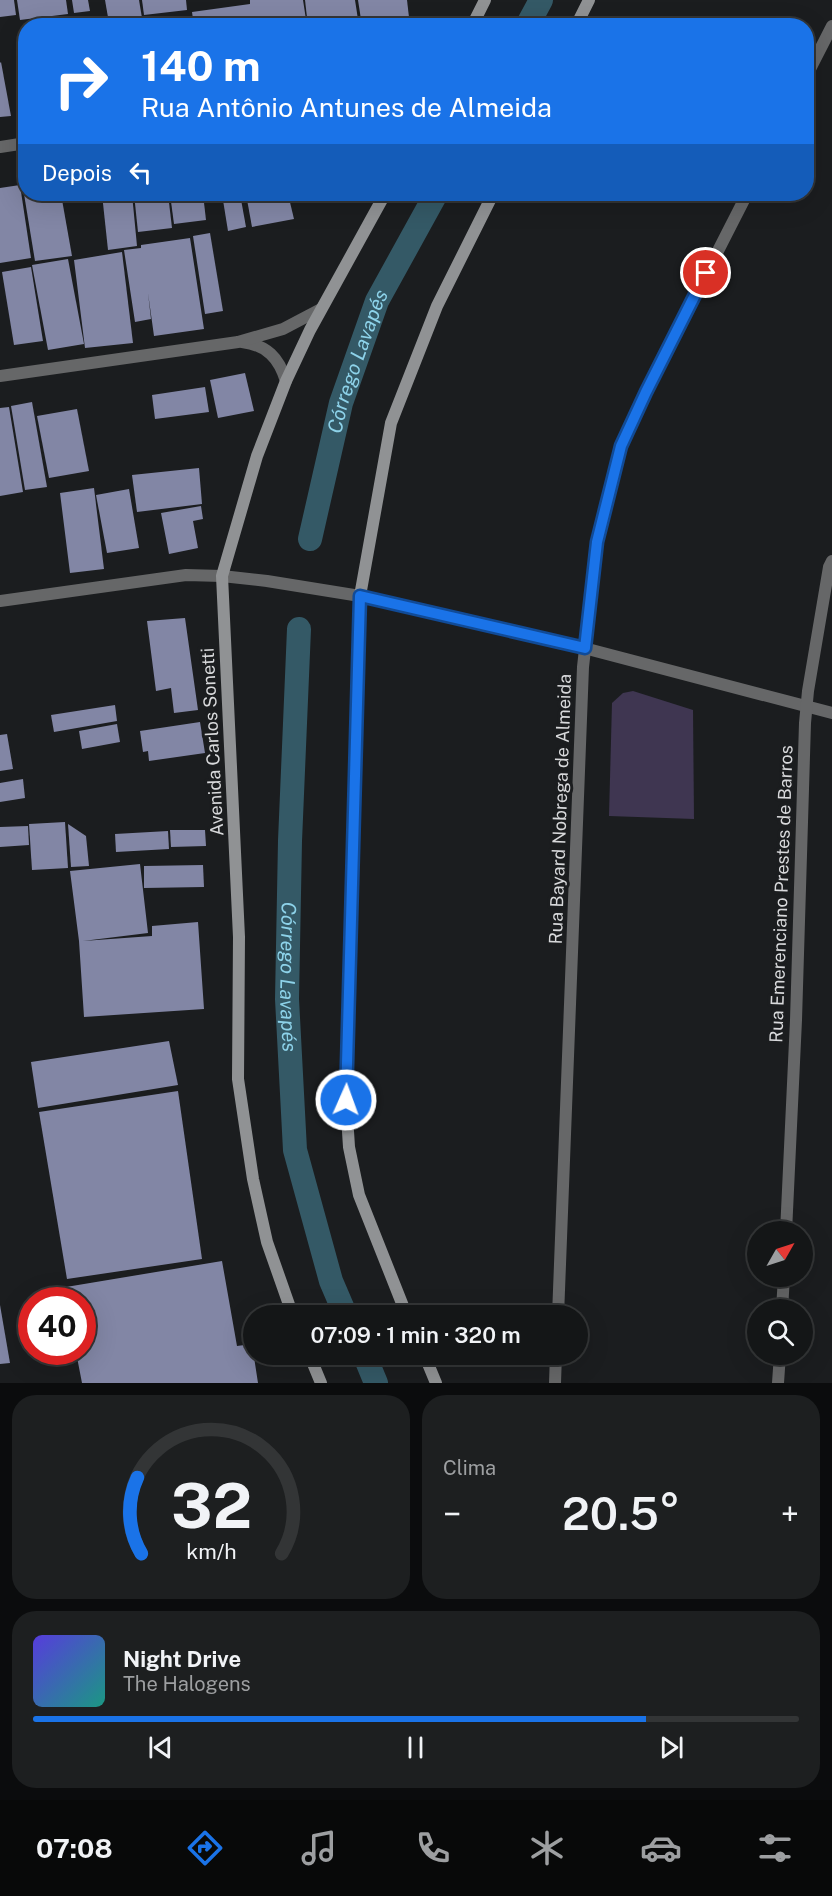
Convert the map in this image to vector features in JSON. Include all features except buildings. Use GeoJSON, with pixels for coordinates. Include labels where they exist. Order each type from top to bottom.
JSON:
{"type":"FeatureCollection","features":[{"type":"Feature","properties":{"kind":"street"},"geometry":{"type":"LineString","coordinates":[[476,18],[485,0]]}},
{"type":"Feature","properties":{"kind":"street"},"geometry":{"type":"LineString","coordinates":[[580,18],[589,0]]}},
{"type":"Feature","properties":{"kind":"street"},"geometry":{"type":"LineString","coordinates":[[814,61],[832,26]]}},
{"type":"Feature","properties":{"kind":"street"},"geometry":{"type":"LineString","coordinates":[[0,147],[18,144]]}},
{"type":"Feature","properties":{"kind":"street","name":"Avenida Carlos Sonetti"},"geometry":{"type":"LineString","coordinates":[[289,1305],[267,1242],[253,1179],[238,1079],[239,937],[222,576],[257,456],[286,381],[321,309],[381,201]]}},
{"type":"Feature","properties":{"kind":"street"},"geometry":{"type":"LineString","coordinates":[[403,1305],[359,1195],[349,1147],[346,1112],[360,596],[392,423],[437,306],[490,201]]}},
{"type":"Feature","properties":{"kind":"street","name":"Rua Bayard Nobrega de Almeida"},"geometry":{"type":"LineString","coordinates":[[558,1305],[585,648],[597,542],[621,446],[743,201]]}},
{"type":"Feature","properties":{"kind":"street"},"geometry":{"type":"LineString","coordinates":[[0,376],[238,342],[283,329],[321,309]]}},
{"type":"Feature","properties":{"kind":"street"},"geometry":{"type":"LineString","coordinates":[[238,342],[256,344],[273,355],[286,381]]}},
{"type":"Feature","properties":{"kind":"street","name":"Rua Emerenciano Prestes de Barros"},"geometry":{"type":"LineString","coordinates":[[787,1221],[796,1020],[806,707],[829,567],[832,561]]}},
{"type":"Feature","properties":{"kind":"street"},"geometry":{"type":"LineString","coordinates":[[0,601],[186,575],[267,581],[360,596],[585,648],[832,713]]}},
{"type":"Feature","properties":{"kind":"street"},"geometry":{"type":"LineString","coordinates":[[314,1365],[321,1383]]}},
{"type":"Feature","properties":{"kind":"street"},"geometry":{"type":"LineString","coordinates":[[429,1365],[436,1383]]}},
{"type":"Feature","properties":{"kind":"street"},"geometry":{"type":"LineString","coordinates":[[555,1383],[556,1365]]}},
{"type":"Feature","properties":{"kind":"street"},"geometry":{"type":"LineString","coordinates":[[778,1383],[779,1365]]}},
{"type":"Feature","properties":{"kind":"shaded area"},"geometry":{"type":"Polygon","coordinates":[[[633,691],[693,710],[694,819],[609,816],[612,703],[623,693],[633,691]]]}},
{"type":"Feature","properties":{"kind":"waterway","name":"Córrego Lavapés"},"geometry":{"type":"LineString","coordinates":[[531,18],[541,0]]}},
{"type":"Feature","properties":{"kind":"waterway","name":"Córrego Lavapés"},"geometry":{"type":"LineString","coordinates":[[310,539],[341,403],[377,301],[432,201]]}},
{"type":"Feature","properties":{"kind":"waterway","name":"Córrego Lavapés"},"geometry":{"type":"LineString","coordinates":[[299,629],[290,841],[287,999],[295,1150],[331,1281],[341,1305]]}},
{"type":"Feature","properties":{"kind":"waterway","name":"Córrego Lavapés"},"geometry":{"type":"LineString","coordinates":[[369,1365],[376,1383]]}},
{"type":"Feature","properties":{"kind":"route"},"geometry":{"type":"LineString","coordinates":[[346,1100],[360,596],[585,648],[597,542],[621,446],[706,273]]}}]}
